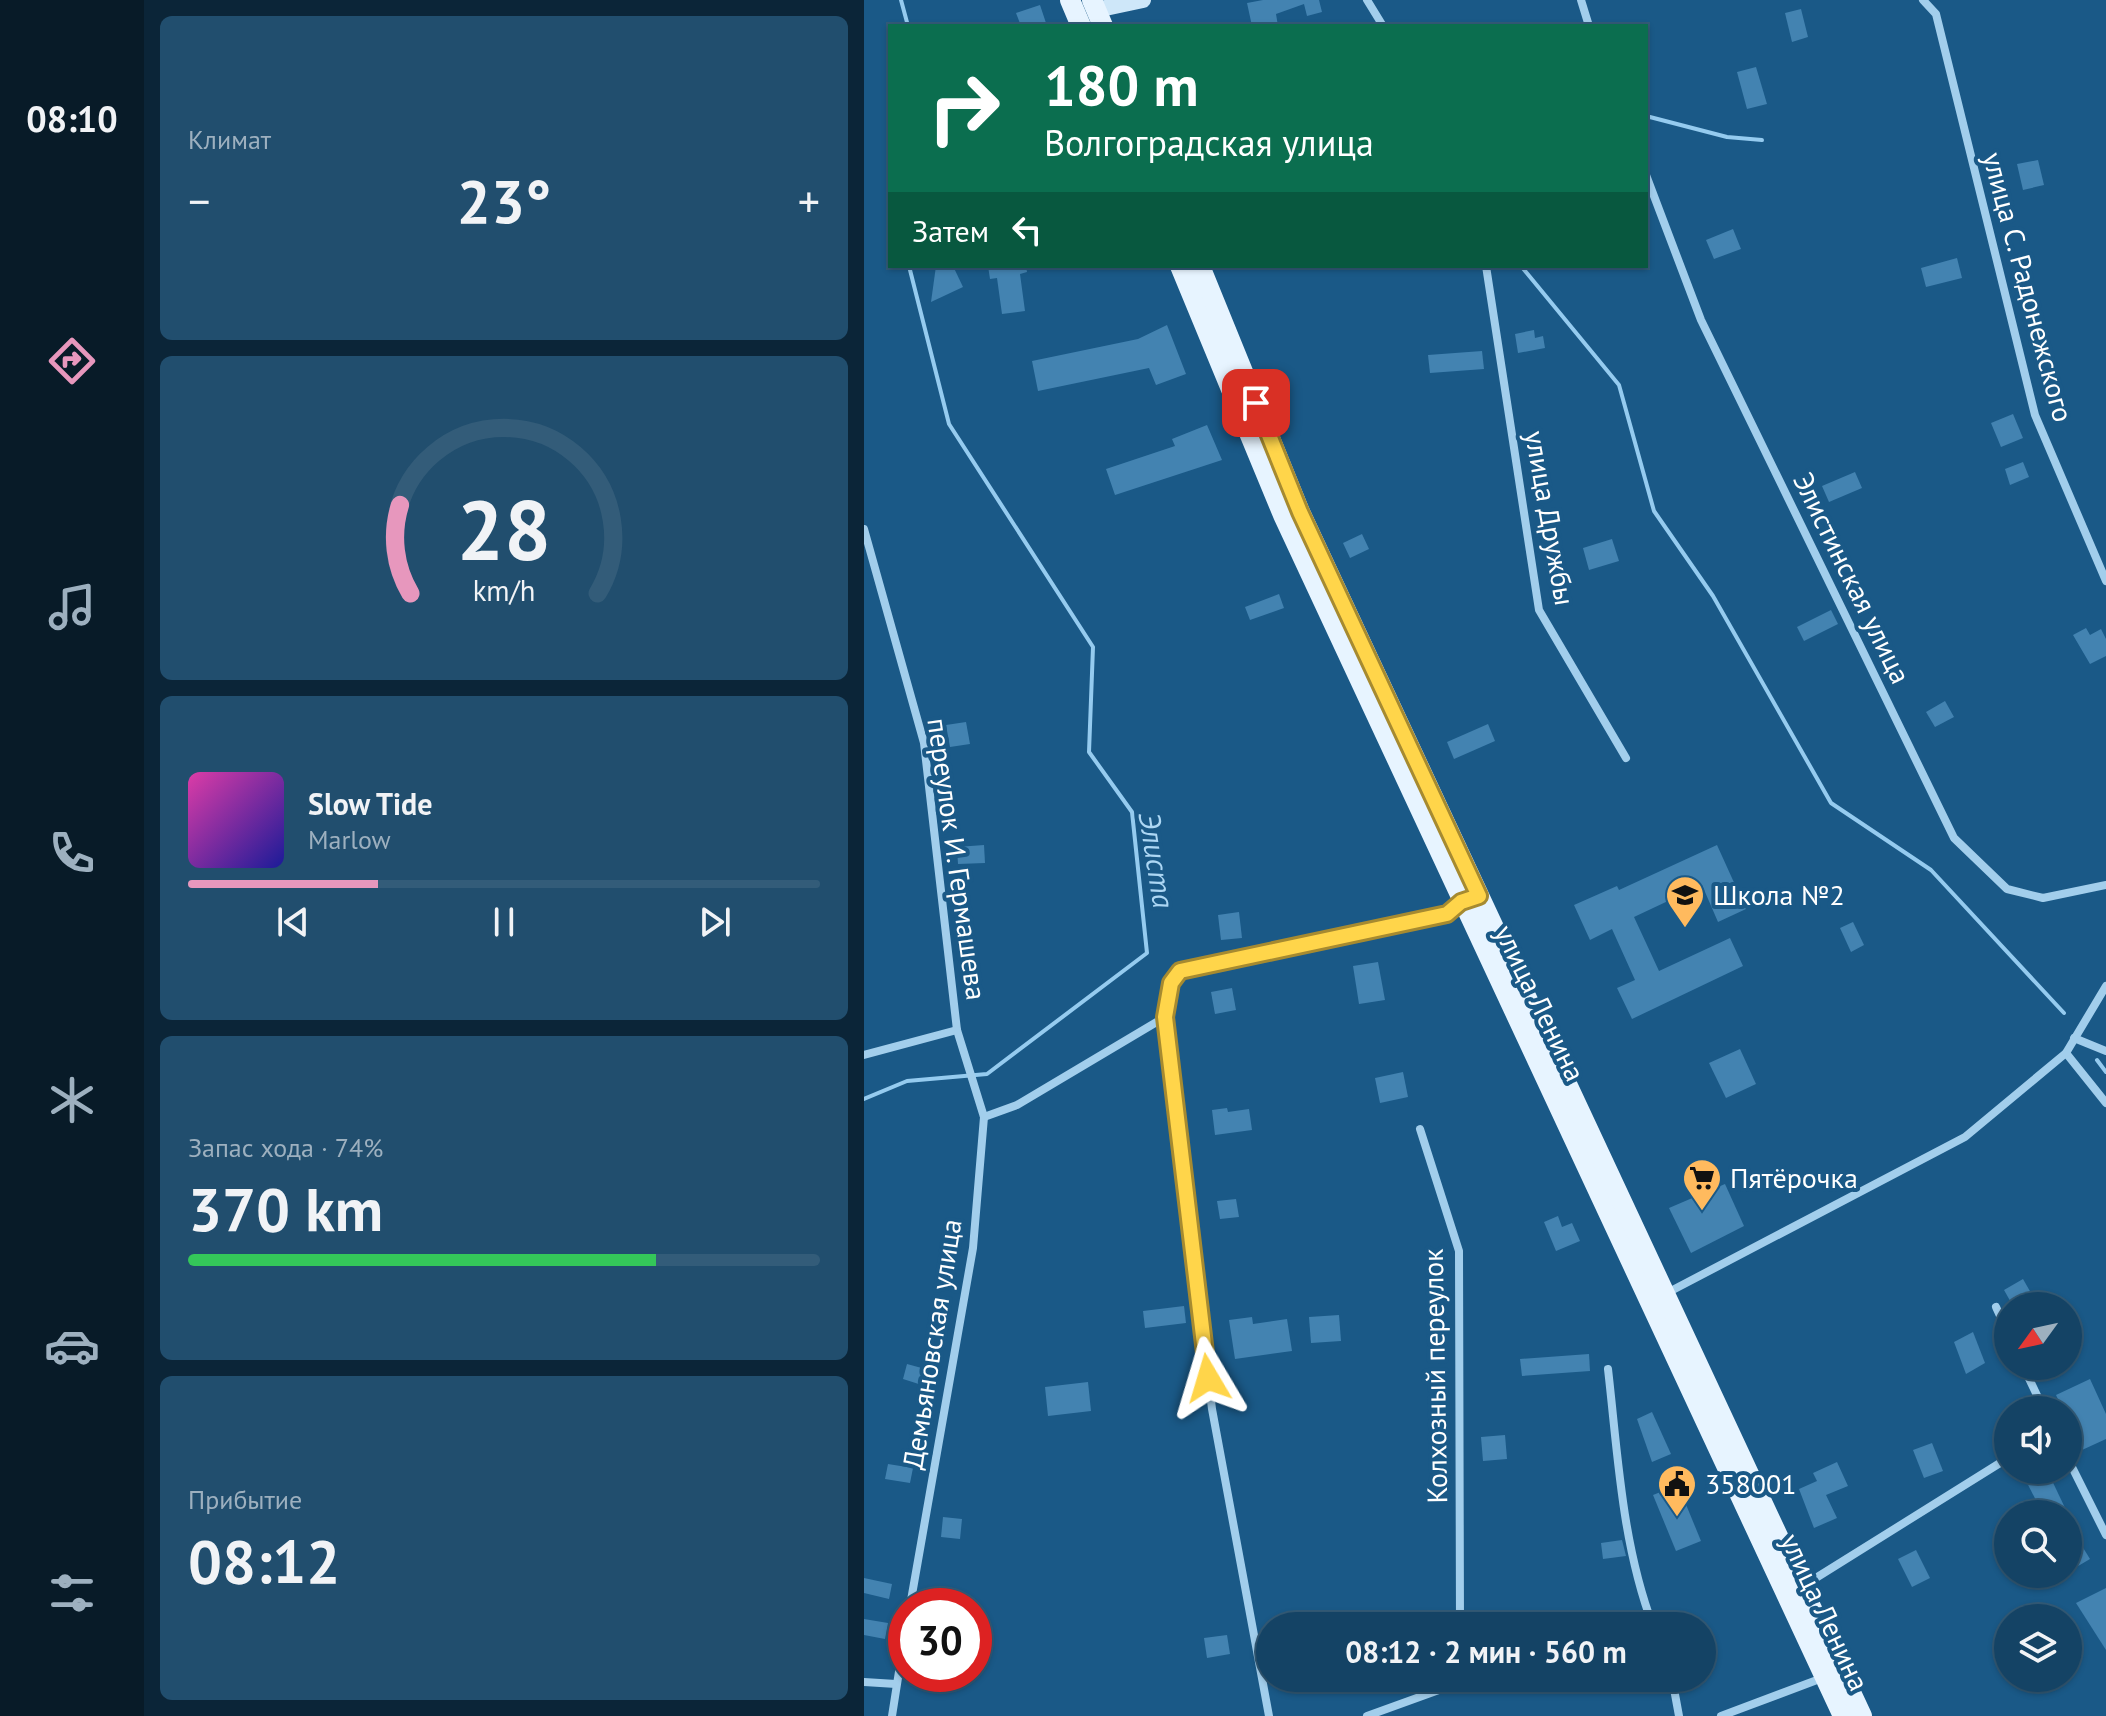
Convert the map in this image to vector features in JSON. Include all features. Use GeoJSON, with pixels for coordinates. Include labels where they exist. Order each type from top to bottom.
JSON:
{"type":"FeatureCollection","features":[{"type":"Feature","properties":{"kind":"main road","name":"улица Ленина"},"geometry":{"type":"LineString","coordinates":[[1181,268],[1283,515],[1470,899],[1658,1297],[1802,1586],[1862,1716]]}},
{"type":"Feature","properties":{"kind":"main road","name":"улица Ленина"},"geometry":{"type":"LineString","coordinates":[[1201,268],[1300,512],[1470,899]]}},
{"type":"Feature","properties":{"kind":"main road","name":"улица Ленина"},"geometry":{"type":"LineString","coordinates":[[1658,1297],[1843,1716]]}},
{"type":"Feature","properties":{"kind":"street"},"geometry":{"type":"LineString","coordinates":[[1087,13],[1143,0]]}},
{"type":"Feature","properties":{"kind":"street"},"geometry":{"type":"LineString","coordinates":[[1367,0],[1382,24]]}},
{"type":"Feature","properties":{"kind":"street"},"geometry":{"type":"LineString","coordinates":[[1581,0],[1588,24]]}},
{"type":"Feature","properties":{"kind":"street","name":"улица С. Радонежского"},"geometry":{"type":"LineString","coordinates":[[1923,0],[1936,14],[2035,415],[2106,581]]}},
{"type":"Feature","properties":{"kind":"street","name":"Элистинская улица"},"geometry":{"type":"LineString","coordinates":[[1648,180],[1701,320],[1954,838],[2007,889],[2043,898],[2106,885]]}},
{"type":"Feature","properties":{"kind":"street","name":"улица Дружбы"},"geometry":{"type":"LineString","coordinates":[[1486,268],[1539,610],[1626,758]]}},
{"type":"Feature","properties":{"kind":"street","name":"переулок И. Гермашева"},"geometry":{"type":"LineString","coordinates":[[864,529],[924,743],[957,1030],[977,1089]]}},
{"type":"Feature","properties":{"kind":"street"},"geometry":{"type":"LineString","coordinates":[[1269,1716],[1212,1409],[1165,1017],[1171,983],[1180,971],[1447,914],[1470,899]]}},
{"type":"Feature","properties":{"kind":"street"},"geometry":{"type":"LineString","coordinates":[[1658,1297],[1965,1137],[2066,1053],[2106,986]]}},
{"type":"Feature","properties":{"kind":"street"},"geometry":{"type":"LineString","coordinates":[[984,1117],[1017,1105],[1165,1017]]}},
{"type":"Feature","properties":{"kind":"street"},"geometry":{"type":"LineString","coordinates":[[864,1055],[957,1030]]}},
{"type":"Feature","properties":{"kind":"street"},"geometry":{"type":"LineString","coordinates":[[2074,1038],[2106,1051]]}},
{"type":"Feature","properties":{"kind":"street"},"geometry":{"type":"LineString","coordinates":[[2066,1053],[2106,1103]]}},
{"type":"Feature","properties":{"kind":"street","name":"Демьяновская улица"},"geometry":{"type":"LineString","coordinates":[[913,1588],[973,1248],[984,1117],[977,1089]]}},
{"type":"Feature","properties":{"kind":"street","name":"Колхозный переулок"},"geometry":{"type":"LineString","coordinates":[[1420,1129],[1459,1251],[1460,1612]]}},
{"type":"Feature","properties":{"kind":"street"},"geometry":{"type":"LineString","coordinates":[[1608,1369],[1626,1525],[1638,1584],[1648,1612]]}},
{"type":"Feature","properties":{"kind":"street"},"geometry":{"type":"LineString","coordinates":[[1802,1586],[1994,1467]]}},
{"type":"Feature","properties":{"kind":"street"},"geometry":{"type":"LineString","coordinates":[[2080,1484],[2106,1535]]}},
{"type":"Feature","properties":{"kind":"street"},"geometry":{"type":"LineString","coordinates":[[1721,1716],[1825,1677]]}},
{"type":"Feature","properties":{"kind":"street"},"geometry":{"type":"LineString","coordinates":[[864,1682],[888,1684]]}},
{"type":"Feature","properties":{"kind":"street"},"geometry":{"type":"LineString","coordinates":[[892,1716],[895,1692]]}},
{"type":"Feature","properties":{"kind":"street"},"geometry":{"type":"LineString","coordinates":[[1367,1716],[1433,1692]]}},
{"type":"Feature","properties":{"kind":"street"},"geometry":{"type":"LineString","coordinates":[[1675,1692],[1679,1716]]}},
{"type":"Feature","properties":{"kind":"building"},"geometry":{"type":"Polygon","coordinates":[[[1319,0],[1322,12],[1307,16],[1304,4],[1276,14],[1278,24],[1252,24],[1247,3],[1319,0]]]}},
{"type":"Feature","properties":{"kind":"building"},"geometry":{"type":"Polygon","coordinates":[[[1040,5],[1046,24],[1020,24],[1016,13],[1040,5]]]}},
{"type":"Feature","properties":{"kind":"building"},"geometry":{"type":"Polygon","coordinates":[[[1801,9],[1808,37],[1792,42],[1785,13],[1801,9]]]}},
{"type":"Feature","properties":{"kind":"building"},"geometry":{"type":"Polygon","coordinates":[[[1756,67],[1767,104],[1747,109],[1737,72],[1756,67]]]}},
{"type":"Feature","properties":{"kind":"building"},"geometry":{"type":"Polygon","coordinates":[[[2038,160],[2044,185],[2023,190],[2017,164],[2038,160]]]}},
{"type":"Feature","properties":{"kind":"building"},"geometry":{"type":"Polygon","coordinates":[[[1733,229],[1741,249],[1714,259],[1706,240],[1733,229]]]}},
{"type":"Feature","properties":{"kind":"building"},"geometry":{"type":"Polygon","coordinates":[[[1957,258],[1962,278],[1926,287],[1921,268],[1957,258]]]}},
{"type":"Feature","properties":{"kind":"building"},"geometry":{"type":"Polygon","coordinates":[[[936,268],[954,268],[963,287],[931,302],[936,268]]]}},
{"type":"Feature","properties":{"kind":"building"},"geometry":{"type":"Polygon","coordinates":[[[988,268],[1026,268],[1027,272],[1020,274],[1025,311],[1002,314],[997,278],[990,279],[988,268]]]}},
{"type":"Feature","properties":{"kind":"building"},"geometry":{"type":"Polygon","coordinates":[[[1167,325],[1186,374],[1156,385],[1149,368],[1038,391],[1032,361],[1138,339],[1167,325]]]}},
{"type":"Feature","properties":{"kind":"building"},"geometry":{"type":"Polygon","coordinates":[[[1534,330],[1535,338],[1543,336],[1545,348],[1518,353],[1515,334],[1534,330]]]}},
{"type":"Feature","properties":{"kind":"building"},"geometry":{"type":"Polygon","coordinates":[[[1482,351],[1484,369],[1430,373],[1428,355],[1482,351]]]}},
{"type":"Feature","properties":{"kind":"building"},"geometry":{"type":"Polygon","coordinates":[[[2013,414],[2023,438],[2001,447],[1991,423],[2013,414]]]}},
{"type":"Feature","properties":{"kind":"building"},"geometry":{"type":"Polygon","coordinates":[[[1207,425],[1222,460],[1115,495],[1106,469],[1175,446],[1172,439],[1207,425]]]}},
{"type":"Feature","properties":{"kind":"building"},"geometry":{"type":"Polygon","coordinates":[[[2023,462],[2029,477],[2010,485],[2005,469],[2023,462]]]}},
{"type":"Feature","properties":{"kind":"building"},"geometry":{"type":"Polygon","coordinates":[[[1855,472],[1862,488],[1829,502],[1822,486],[1855,472]]]}},
{"type":"Feature","properties":{"kind":"building"},"geometry":{"type":"Polygon","coordinates":[[[1362,534],[1369,549],[1350,558],[1343,543],[1362,534]]]}},
{"type":"Feature","properties":{"kind":"building"},"geometry":{"type":"Polygon","coordinates":[[[1612,539],[1619,561],[1589,570],[1583,548],[1612,539]]]}},
{"type":"Feature","properties":{"kind":"building"},"geometry":{"type":"Polygon","coordinates":[[[1279,594],[1284,608],[1250,620],[1245,607],[1279,594]]]}},
{"type":"Feature","properties":{"kind":"building"},"geometry":{"type":"Polygon","coordinates":[[[1831,610],[1838,624],[1804,641],[1797,627],[1831,610]]]}},
{"type":"Feature","properties":{"kind":"building"},"geometry":{"type":"Polygon","coordinates":[[[2086,628],[2090,635],[2101,629],[2106,639],[2106,656],[2090,664],[2073,635],[2086,628]]]}},
{"type":"Feature","properties":{"kind":"building"},"geometry":{"type":"Polygon","coordinates":[[[1945,701],[1954,717],[1935,727],[1926,712],[1945,701]]]}},
{"type":"Feature","properties":{"kind":"building"},"geometry":{"type":"Polygon","coordinates":[[[966,722],[970,744],[950,747],[946,725],[966,722]]]}},
{"type":"Feature","properties":{"kind":"building"},"geometry":{"type":"Polygon","coordinates":[[[1488,724],[1495,741],[1454,759],[1447,742],[1488,724]]]}},
{"type":"Feature","properties":{"kind":"building"},"geometry":{"type":"Polygon","coordinates":[[[984,845],[985,863],[958,864],[957,847],[984,845]]]}},
{"type":"Feature","properties":{"kind":"building"},"geometry":{"type":"Polygon","coordinates":[[[1717,845],[1746,909],[1718,922],[1702,885],[1634,917],[1659,971],[1730,938],[1743,966],[1632,1019],[1617,988],[1635,980],[1612,929],[1590,940],[1574,905],[1617,886],[1619,890],[1717,845]]]}},
{"type":"Feature","properties":{"kind":"building"},"geometry":{"type":"Polygon","coordinates":[[[1239,912],[1242,938],[1221,940],[1218,915],[1239,912]]]}},
{"type":"Feature","properties":{"kind":"building"},"geometry":{"type":"Polygon","coordinates":[[[1853,922],[1864,945],[1851,952],[1840,928],[1853,922]]]}},
{"type":"Feature","properties":{"kind":"building"},"geometry":{"type":"Polygon","coordinates":[[[1378,962],[1385,1000],[1359,1004],[1353,966],[1378,962]]]}},
{"type":"Feature","properties":{"kind":"building"},"geometry":{"type":"Polygon","coordinates":[[[1232,988],[1236,1010],[1215,1014],[1211,992],[1232,988]]]}},
{"type":"Feature","properties":{"kind":"building"},"geometry":{"type":"Polygon","coordinates":[[[1740,1049],[1756,1084],[1726,1098],[1709,1063],[1740,1049]]]}},
{"type":"Feature","properties":{"kind":"building"},"geometry":{"type":"Polygon","coordinates":[[[1403,1072],[1408,1097],[1380,1103],[1375,1078],[1403,1072]]]}},
{"type":"Feature","properties":{"kind":"building"},"geometry":{"type":"Polygon","coordinates":[[[1227,1108],[1228,1112],[1249,1109],[1252,1130],[1215,1135],[1212,1110],[1227,1108]]]}},
{"type":"Feature","properties":{"kind":"building"},"geometry":{"type":"Polygon","coordinates":[[[1725,1184],[1744,1226],[1691,1253],[1669,1208],[1725,1184]]]}},
{"type":"Feature","properties":{"kind":"building"},"geometry":{"type":"Polygon","coordinates":[[[1236,1199],[1239,1217],[1220,1219],[1217,1201],[1236,1199]]]}},
{"type":"Feature","properties":{"kind":"building"},"geometry":{"type":"Polygon","coordinates":[[[1558,1216],[1562,1227],[1572,1223],[1580,1241],[1556,1251],[1544,1222],[1558,1216]]]}},
{"type":"Feature","properties":{"kind":"building"},"geometry":{"type":"Polygon","coordinates":[[[2023,1279],[2030,1292],[2005,1292],[2023,1279]]]}},
{"type":"Feature","properties":{"kind":"building"},"geometry":{"type":"Polygon","coordinates":[[[1184,1306],[1186,1323],[1145,1328],[1143,1311],[1184,1306]]]}},
{"type":"Feature","properties":{"kind":"building"},"geometry":{"type":"Polygon","coordinates":[[[1339,1315],[1341,1341],[1311,1343],[1309,1317],[1339,1315]]]}},
{"type":"Feature","properties":{"kind":"building"},"geometry":{"type":"Polygon","coordinates":[[[1252,1317],[1253,1324],[1287,1319],[1292,1351],[1235,1359],[1229,1320],[1252,1317]]]}},
{"type":"Feature","properties":{"kind":"building"},"geometry":{"type":"Polygon","coordinates":[[[1973,1332],[1985,1363],[1966,1374],[1954,1342],[1973,1332]]]}},
{"type":"Feature","properties":{"kind":"building"},"geometry":{"type":"Polygon","coordinates":[[[1589,1354],[1590,1371],[1522,1376],[1520,1359],[1589,1354]]]}},
{"type":"Feature","properties":{"kind":"building"},"geometry":{"type":"Polygon","coordinates":[[[907,1364],[929,1370],[925,1386],[903,1379],[907,1364]]]}},
{"type":"Feature","properties":{"kind":"building"},"geometry":{"type":"Polygon","coordinates":[[[2090,1379],[2106,1414],[2106,1439],[2082,1450],[2082,1396],[2056,1395],[2090,1379]]]}},
{"type":"Feature","properties":{"kind":"building"},"geometry":{"type":"Polygon","coordinates":[[[1088,1382],[1091,1411],[1048,1416],[1045,1387],[1088,1382]]]}},
{"type":"Feature","properties":{"kind":"building"},"geometry":{"type":"Polygon","coordinates":[[[1652,1412],[1671,1454],[1652,1462],[1637,1419],[1652,1412]]]}},
{"type":"Feature","properties":{"kind":"building"},"geometry":{"type":"Polygon","coordinates":[[[1505,1435],[1507,1459],[1483,1461],[1481,1437],[1505,1435]]]}},
{"type":"Feature","properties":{"kind":"building"},"geometry":{"type":"Polygon","coordinates":[[[1932,1443],[1943,1471],[1924,1478],[1913,1450],[1932,1443]]]}},
{"type":"Feature","properties":{"kind":"building"},"geometry":{"type":"Polygon","coordinates":[[[1837,1462],[1848,1486],[1826,1495],[1837,1518],[1814,1528],[1799,1489],[1817,1481],[1813,1473],[1837,1462]]]}},
{"type":"Feature","properties":{"kind":"building"},"geometry":{"type":"Polygon","coordinates":[[[888,1464],[913,1468],[910,1483],[885,1479],[888,1464]]]}},
{"type":"Feature","properties":{"kind":"building"},"geometry":{"type":"Polygon","coordinates":[[[2028,1484],[2054,1484],[2061,1500],[2036,1500],[2028,1484]]]}},
{"type":"Feature","properties":{"kind":"building","name":"358001"},"geometry":{"type":"Polygon","coordinates":[[[1678,1485],[1701,1541],[1676,1551],[1653,1495],[1678,1485]]]}},
{"type":"Feature","properties":{"kind":"building"},"geometry":{"type":"Polygon","coordinates":[[[943,1517],[962,1519],[960,1539],[941,1537],[943,1517]]]}},
{"type":"Feature","properties":{"kind":"building"},"geometry":{"type":"Polygon","coordinates":[[[1622,1540],[1626,1556],[1603,1559],[1601,1543],[1622,1540]]]}},
{"type":"Feature","properties":{"kind":"building"},"geometry":{"type":"Polygon","coordinates":[[[2082,1546],[2090,1559],[2082,1564],[2082,1546]]]}},
{"type":"Feature","properties":{"kind":"building"},"geometry":{"type":"Polygon","coordinates":[[[1916,1550],[1930,1578],[1912,1587],[1898,1559],[1916,1550]]]}},
{"type":"Feature","properties":{"kind":"building"},"geometry":{"type":"Polygon","coordinates":[[[864,1578],[892,1584],[888,1588],[888,1599],[864,1593],[864,1578]]]}},
{"type":"Feature","properties":{"kind":"building"},"geometry":{"type":"Polygon","coordinates":[[[2106,1588],[2106,1650],[2082,1612],[2082,1604],[2076,1603],[2106,1588]]]}},
{"type":"Feature","properties":{"kind":"building"},"geometry":{"type":"Polygon","coordinates":[[[864,1619],[888,1623],[885,1639],[864,1635],[864,1619]]]}},
{"type":"Feature","properties":{"kind":"building"},"geometry":{"type":"Polygon","coordinates":[[[1227,1635],[1230,1654],[1207,1658],[1204,1638],[1227,1635]]]}},
{"type":"Feature","properties":{"kind":"waterway","name":"Элиста"},"geometry":{"type":"LineString","coordinates":[[901,0],[907,24]]}},
{"type":"Feature","properties":{"kind":"waterway"},"geometry":{"type":"LineString","coordinates":[[1648,117],[1727,137],[1762,140]]}},
{"type":"Feature","properties":{"kind":"waterway","name":"Элиста"},"geometry":{"type":"LineString","coordinates":[[864,1099],[907,1081],[987,1074],[1147,953],[1132,812],[1089,752],[1093,647],[949,424],[910,268]]}},
{"type":"Feature","properties":{"kind":"waterway"},"geometry":{"type":"LineString","coordinates":[[1523,268],[1619,385],[1654,511],[1713,596],[1831,803],[1931,870],[2064,1013]]}},
{"type":"Feature","properties":{"kind":"waterway"},"geometry":{"type":"LineString","coordinates":[[2097,1060],[2106,1072]]}},
{"type":"Feature","properties":{"kind":"place","name":"Школа №2"},"geometry":{"type":"Point","coordinates":[1685,929]}},
{"type":"Feature","properties":{"kind":"place","name":"Пятёрочка"},"geometry":{"type":"Point","coordinates":[1702,1212]}},
{"type":"Feature","properties":{"kind":"place","name":"358001"},"geometry":{"type":"Point","coordinates":[1677,1518]}},
{"type":"Feature","properties":{"kind":"route"},"geometry":{"type":"LineString","coordinates":[[1208,1378],[1165,1017],[1171,983],[1180,971],[1447,914],[1461,902],[1479,896],[1300,512],[1256,403]]}}]}
